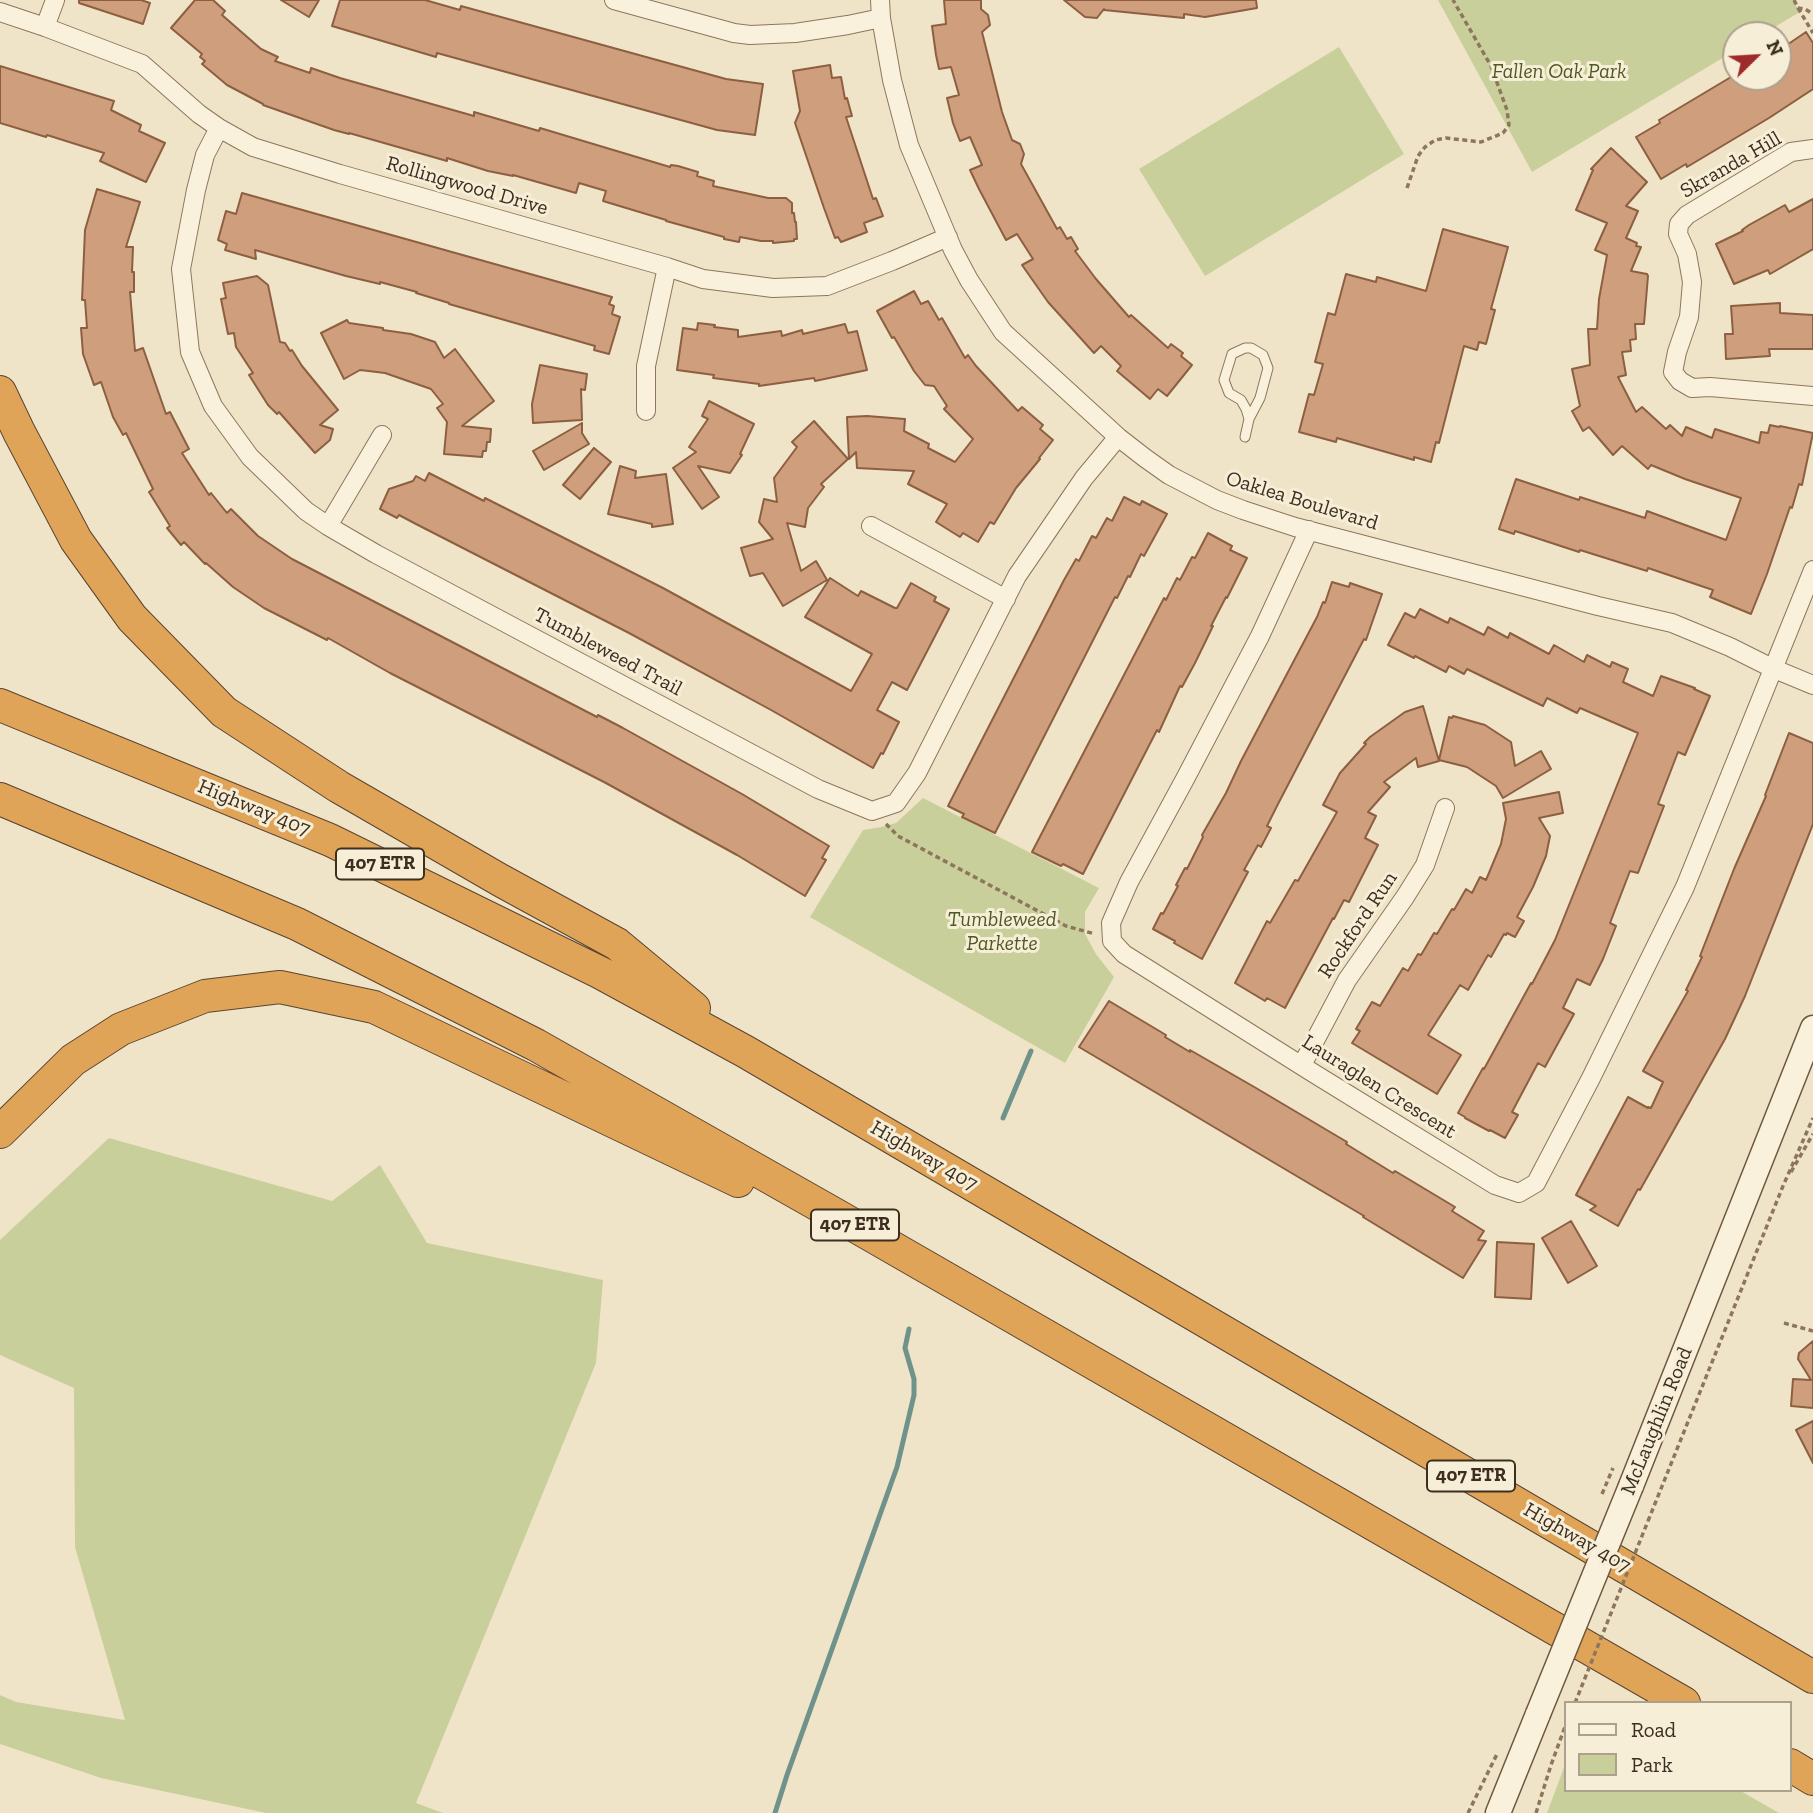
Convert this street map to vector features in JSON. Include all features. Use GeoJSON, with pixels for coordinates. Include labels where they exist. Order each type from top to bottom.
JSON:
{"type":"FeatureCollection","features":[{"type":"Feature","properties":{"kind":"highway"},"geometry":{"type":"LineString","coordinates":[[0,392],[76,540],[132,618],[223,712],[339,787],[617,944],[746,1052]]}},
{"type":"Feature","properties":{"kind":"highway","name":"Highway 407"},"geometry":{"type":"LineString","coordinates":[[0,705],[330,840],[601,973],[746,1052],[1813,1677]]}},
{"type":"Feature","properties":{"kind":"highway","name":"407 ETR"},"geometry":{"type":"LineString","coordinates":[[0,799],[297,924],[536,1045],[1681,1701]]}},
{"type":"Feature","properties":{"kind":"highway"},"geometry":{"type":"LineString","coordinates":[[0,1132],[73,1060],[121,1029],[205,996],[280,987],[373,1007],[761,1192],[836,1215]]}},
{"type":"Feature","properties":{"kind":"highway"},"geometry":{"type":"LineString","coordinates":[[1792,1766],[1813,1779]]}},
{"type":"Feature","properties":{"kind":"street"},"geometry":{"type":"LineString","coordinates":[[45,27],[55,0]]}},
{"type":"Feature","properties":{"kind":"street"},"geometry":{"type":"LineString","coordinates":[[614,0],[750,35],[795,33],[848,25],[881,9]]}},
{"type":"Feature","properties":{"kind":"street","name":"Oaklea Boulevard"},"geometry":{"type":"LineString","coordinates":[[881,9],[892,80],[909,145],[969,280],[1003,332],[1118,437],[1169,475],[1217,500],[1309,530],[1672,623],[1813,685]]}},
{"type":"Feature","properties":{"kind":"street","name":"Rollingwood Drive"},"geometry":{"type":"LineString","coordinates":[[0,12],[142,64],[199,114],[253,147],[703,279],[773,288],[827,286],[948,237]]}},
{"type":"Feature","properties":{"kind":"street","name":"Tumbleweed Trail"},"geometry":{"type":"LineString","coordinates":[[219,128],[205,156],[199,178],[181,268],[190,352],[213,406],[250,457],[306,511],[376,554],[818,789],[872,811]]}},
{"type":"Feature","properties":{"kind":"street","name":"Skranda Hill"},"geometry":{"type":"LineString","coordinates":[[1813,149],[1791,152],[1688,215],[1679,224],[1678,234],[1692,282],[1689,317],[1673,372],[1680,381],[1692,388],[1710,387],[1813,396]]}},
{"type":"Feature","properties":{"kind":"street"},"geometry":{"type":"LineString","coordinates":[[646,411],[646,366],[667,267]]}},
{"type":"Feature","properties":{"kind":"street"},"geometry":{"type":"LineString","coordinates":[[328,526],[382,435]]}},
{"type":"Feature","properties":{"kind":"street"},"geometry":{"type":"LineString","coordinates":[[872,811],[896,803],[917,774],[1017,576],[1084,478],[1118,437]]}},
{"type":"Feature","properties":{"kind":"street"},"geometry":{"type":"LineString","coordinates":[[871,526],[1006,599]]}},
{"type":"Feature","properties":{"kind":"street"},"geometry":{"type":"LineString","coordinates":[[1112,941],[1111,923],[1129,882],[1254,648],[1309,530]]}},
{"type":"Feature","properties":{"kind":"street"},"geometry":{"type":"LineString","coordinates":[[1772,668],[1813,570]]}},
{"type":"Feature","properties":{"kind":"street","name":"Lauraglen Crescent"},"geometry":{"type":"LineString","coordinates":[[1112,941],[1124,954],[1495,1185],[1519,1193],[1536,1183],[1685,887],[1772,668]]}},
{"type":"Feature","properties":{"kind":"street","name":"Rockford Run"},"geometry":{"type":"LineString","coordinates":[[1302,1065],[1346,980],[1405,897],[1424,865],[1445,808]]}},
{"type":"Feature","properties":{"kind":"street","name":"McLaughlin Road"},"geometry":{"type":"LineString","coordinates":[[1498,1813],[1813,1028]]}},
{"type":"Feature","properties":{"kind":"lane"},"geometry":{"type":"LineString","coordinates":[[1245,437],[1249,419],[1261,398],[1268,368],[1267,361],[1258,350],[1245,348],[1232,354],[1224,380],[1229,393],[1241,400],[1249,419]]}},
{"type":"Feature","properties":{"kind":"path"},"geometry":{"type":"LineString","coordinates":[[1407,188],[1418,156],[1435,140],[1446,138],[1481,142],[1503,133],[1509,125],[1507,110],[1491,66],[1453,0]]}},
{"type":"Feature","properties":{"kind":"path"},"geometry":{"type":"LineString","coordinates":[[1794,0],[1813,33]]}},
{"type":"Feature","properties":{"kind":"path"},"geometry":{"type":"LineString","coordinates":[[1798,8],[1813,14]]}},
{"type":"Feature","properties":{"kind":"path"},"geometry":{"type":"LineString","coordinates":[[872,811],[898,836],[910,843],[1066,926],[1112,941]]}},
{"type":"Feature","properties":{"kind":"path"},"geometry":{"type":"LineString","coordinates":[[1576,1701],[1783,1186],[1813,1118]]}},
{"type":"Feature","properties":{"kind":"path"},"geometry":{"type":"LineString","coordinates":[[1783,1186],[1813,1134]]}},
{"type":"Feature","properties":{"kind":"path"},"geometry":{"type":"LineString","coordinates":[[1784,1323],[1813,1331]]}},
{"type":"Feature","properties":{"kind":"path"},"geometry":{"type":"LineString","coordinates":[[1536,1813],[1564,1729]]}},
{"type":"Feature","properties":{"kind":"path"},"geometry":{"type":"LineString","coordinates":[[1468,1813],[1503,1742]]}},
{"type":"Feature","properties":{"kind":"green space","name":"Fallen Oak Park"},"geometry":{"type":"Polygon","coordinates":[[[1438,0],[1793,0],[1800,12],[1785,21],[1722,21],[1722,58],[1532,172],[1438,0]]]}},
{"type":"Feature","properties":{"kind":"green space"},"geometry":{"type":"Polygon","coordinates":[[[1339,47],[1404,154],[1205,276],[1139,169],[1339,47]]]}},
{"type":"Feature","properties":{"kind":"green space","name":"Tumbleweed Parkette"},"geometry":{"type":"Polygon","coordinates":[[[923,798],[1099,888],[1085,912],[1085,934],[1114,977],[1065,1063],[810,917],[863,830],[896,823],[923,798]]]}},
{"type":"Feature","properties":{"kind":"green space"},"geometry":{"type":"Polygon","coordinates":[[[109,1138],[332,1201],[380,1165],[427,1243],[603,1280],[596,1363],[416,1803],[443,1813],[266,1813],[101,1778],[0,1744],[0,1695],[16,1702],[125,1720],[75,1547],[74,1388],[0,1355],[0,1240],[109,1138]]]}},
{"type":"Feature","properties":{"kind":"green space"},"geometry":{"type":"Polygon","coordinates":[[[1564,1767],[1564,1792],[1742,1792],[1779,1813],[1547,1813],[1564,1767]]]}},
{"type":"Feature","properties":{"kind":"building"},"geometry":{"type":"Polygon","coordinates":[[[79,0],[141,0],[150,3],[143,24],[79,3],[79,0]]]}},
{"type":"Feature","properties":{"kind":"building"},"geometry":{"type":"Polygon","coordinates":[[[195,0],[213,0],[225,11],[222,15],[261,49],[278,57],[275,61],[310,73],[311,68],[474,116],[474,112],[539,131],[540,128],[670,167],[678,166],[698,172],[697,176],[714,181],[713,186],[768,198],[786,198],[792,203],[797,239],[773,243],[740,237],[739,242],[724,239],[603,201],[606,191],[579,183],[576,193],[334,130],[263,105],[227,85],[202,64],[205,61],[200,57],[202,54],[171,28],[195,0]]]}},
{"type":"Feature","properties":{"kind":"building"},"geometry":{"type":"Polygon","coordinates":[[[281,0],[319,0],[309,17],[281,0]]]}},
{"type":"Feature","properties":{"kind":"building"},"geometry":{"type":"Polygon","coordinates":[[[340,0],[425,0],[460,10],[461,6],[726,79],[763,84],[755,135],[717,130],[437,53],[436,57],[332,26],[340,0]]]}},
{"type":"Feature","properties":{"kind":"building"},"geometry":{"type":"Polygon","coordinates":[[[944,0],[981,0],[981,9],[988,15],[990,25],[982,32],[1002,112],[1012,140],[1020,144],[1024,154],[1021,164],[1057,229],[1060,227],[1067,239],[1071,237],[1078,249],[1075,251],[1129,317],[1131,315],[1168,348],[1171,344],[1183,353],[1181,356],[1192,365],[1167,396],[1158,389],[1150,399],[1117,371],[1121,366],[1101,346],[1094,353],[1048,302],[1022,265],[1033,259],[1017,234],[1006,240],[970,170],[982,165],[970,137],[960,141],[953,123],[947,98],[959,95],[951,67],[939,69],[932,26],[946,24],[944,0]]]}},
{"type":"Feature","properties":{"kind":"building"},"geometry":{"type":"Polygon","coordinates":[[[1064,0],[1256,0],[1257,8],[1205,17],[1184,14],[1184,18],[1104,9],[1097,18],[1085,17],[1064,0]]]}},
{"type":"Feature","properties":{"kind":"building"},"geometry":{"type":"Polygon","coordinates":[[[1806,32],[1813,43],[1813,89],[1687,167],[1686,164],[1661,179],[1636,137],[1722,82],[1722,91],[1792,91],[1792,42],[1806,32]]]}},
{"type":"Feature","properties":{"kind":"building"},"geometry":{"type":"Polygon","coordinates":[[[830,65],[832,78],[841,77],[845,99],[847,98],[852,116],[846,117],[873,199],[876,198],[883,216],[864,223],[867,232],[841,242],[838,237],[835,238],[795,123],[800,111],[793,71],[830,65]]]}},
{"type":"Feature","properties":{"kind":"building"},"geometry":{"type":"Polygon","coordinates":[[[0,66],[114,101],[111,110],[141,125],[139,131],[165,143],[146,182],[100,161],[104,153],[0,123],[0,66]]]}},
{"type":"Feature","properties":{"kind":"building"},"geometry":{"type":"Polygon","coordinates":[[[1611,148],[1647,182],[1626,206],[1638,211],[1626,238],[1641,247],[1631,271],[1648,276],[1644,324],[1635,324],[1636,339],[1630,340],[1631,351],[1622,352],[1626,375],[1618,377],[1636,412],[1642,407],[1666,429],[1670,425],[1682,436],[1686,427],[1712,438],[1715,429],[1759,443],[1761,432],[1768,433],[1770,425],[1813,433],[1802,485],[1799,484],[1751,614],[1710,597],[1713,590],[1648,568],[1647,571],[1515,531],[1514,534],[1499,529],[1516,479],[1645,518],[1647,511],[1726,540],[1741,498],[1651,465],[1648,469],[1622,446],[1613,455],[1589,427],[1583,431],[1572,411],[1580,406],[1572,369],[1590,365],[1588,329],[1597,329],[1607,255],[1595,250],[1607,223],[1576,210],[1593,170],[1591,169],[1611,148]]]}},
{"type":"Feature","properties":{"kind":"building"},"geometry":{"type":"Polygon","coordinates":[[[97,189],[140,202],[126,247],[133,247],[134,292],[130,292],[135,351],[143,348],[166,414],[170,412],[189,449],[182,453],[209,495],[211,493],[227,513],[231,509],[258,536],[292,559],[623,728],[829,846],[822,858],[826,860],[805,896],[737,855],[604,782],[390,673],[328,638],[327,640],[264,608],[205,564],[184,542],[181,545],[167,528],[170,526],[149,492],[153,489],[126,433],[123,435],[113,417],[101,382],[94,385],[83,354],[81,328],[87,328],[85,300],[82,300],[85,230],[97,189]]]}},
{"type":"Feature","properties":{"kind":"building"},"geometry":{"type":"Polygon","coordinates":[[[242,193],[612,297],[609,304],[614,306],[612,314],[620,317],[609,354],[594,350],[595,346],[449,304],[417,292],[346,276],[255,250],[256,259],[225,250],[227,244],[218,240],[226,211],[236,214],[242,193]]]}},
{"type":"Feature","properties":{"kind":"building"},"geometry":{"type":"Polygon","coordinates":[[[1813,199],[1813,249],[1770,274],[1768,270],[1734,284],[1716,244],[1785,205],[1789,212],[1813,199]]]}},
{"type":"Feature","properties":{"kind":"building"},"geometry":{"type":"Polygon","coordinates":[[[1443,229],[1508,247],[1491,309],[1495,310],[1486,344],[1479,342],[1477,350],[1464,346],[1439,443],[1436,442],[1431,462],[1414,457],[1414,460],[1337,438],[1336,442],[1299,432],[1309,394],[1314,395],[1323,364],[1315,362],[1328,313],[1335,315],[1346,274],[1376,282],[1377,277],[1426,291],[1443,229]]]}},
{"type":"Feature","properties":{"kind":"building"},"geometry":{"type":"Polygon","coordinates":[[[257,276],[268,285],[280,342],[292,350],[338,410],[320,425],[333,429],[330,440],[315,453],[279,412],[277,414],[268,405],[249,375],[253,373],[236,347],[234,333],[228,334],[221,299],[226,298],[223,283],[257,276]]]}},
{"type":"Feature","properties":{"kind":"building"},"geometry":{"type":"Polygon","coordinates":[[[914,291],[921,304],[928,301],[939,320],[942,318],[965,358],[968,355],[1018,411],[1022,407],[1043,425],[1040,429],[1053,440],[1016,488],[994,524],[990,522],[978,542],[963,533],[960,537],[936,522],[947,504],[908,484],[914,471],[857,468],[856,452],[849,459],[847,417],[905,419],[904,431],[955,462],[973,439],[944,409],[947,406],[934,386],[925,385],[914,371],[877,311],[914,291]]]}},
{"type":"Feature","properties":{"kind":"building"},"geometry":{"type":"Polygon","coordinates":[[[1780,303],[1780,313],[1813,315],[1813,349],[1769,349],[1770,356],[1726,359],[1725,334],[1733,334],[1731,306],[1780,303]]]}},
{"type":"Feature","properties":{"kind":"building"},"geometry":{"type":"Polygon","coordinates":[[[347,320],[349,323],[411,334],[435,342],[444,358],[455,349],[494,401],[462,426],[491,429],[490,442],[487,442],[482,457],[444,454],[447,422],[437,408],[443,404],[431,389],[385,373],[360,370],[344,379],[321,333],[347,320]]]}},
{"type":"Feature","properties":{"kind":"building"},"geometry":{"type":"Polygon","coordinates":[[[698,323],[738,330],[738,337],[781,331],[782,336],[802,330],[803,334],[845,324],[848,333],[857,331],[867,370],[815,381],[814,378],[759,386],[713,378],[714,375],[677,370],[683,328],[697,330],[698,323]]]}},
{"type":"Feature","properties":{"kind":"building"},"geometry":{"type":"Polygon","coordinates":[[[540,365],[587,374],[585,390],[581,389],[582,420],[533,423],[532,404],[540,365]]]}},
{"type":"Feature","properties":{"kind":"building"},"geometry":{"type":"Polygon","coordinates":[[[709,401],[754,424],[740,454],[742,455],[730,473],[698,466],[719,497],[702,509],[673,468],[696,452],[689,447],[708,419],[702,416],[709,401]]]}},
{"type":"Feature","properties":{"kind":"building"},"geometry":{"type":"Polygon","coordinates":[[[814,421],[848,459],[821,484],[824,487],[808,508],[805,527],[787,523],[801,571],[816,561],[827,580],[783,606],[763,573],[750,576],[741,548],[773,539],[759,522],[764,499],[777,502],[774,478],[797,447],[792,442],[814,421]]]}},
{"type":"Feature","properties":{"kind":"building"},"geometry":{"type":"Polygon","coordinates":[[[582,423],[582,433],[589,444],[544,470],[533,451],[582,423]]]}},
{"type":"Feature","properties":{"kind":"building"},"geometry":{"type":"Polygon","coordinates":[[[594,448],[611,462],[580,499],[563,485],[594,448]]]}},
{"type":"Feature","properties":{"kind":"building"},"geometry":{"type":"Polygon","coordinates":[[[620,466],[636,471],[635,478],[666,474],[673,524],[652,527],[652,524],[608,514],[620,466]]]}},
{"type":"Feature","properties":{"kind":"building"},"geometry":{"type":"Polygon","coordinates":[[[429,473],[484,501],[485,498],[663,588],[851,691],[872,654],[805,617],[830,578],[858,596],[861,591],[895,608],[911,583],[936,597],[934,601],[949,609],[907,690],[892,682],[877,710],[899,722],[873,768],[629,633],[399,515],[397,518],[380,509],[389,489],[413,481],[416,476],[425,481],[429,473]]]}},
{"type":"Feature","properties":{"kind":"building"},"geometry":{"type":"Polygon","coordinates":[[[1124,497],[1140,505],[1142,501],[1167,514],[1144,556],[1141,554],[1130,577],[1128,576],[1117,598],[1115,597],[995,833],[962,817],[964,814],[948,806],[1064,580],[1076,559],[1079,561],[1092,536],[1096,538],[1107,518],[1112,521],[1124,497]]]}},
{"type":"Feature","properties":{"kind":"building"},"geometry":{"type":"Polygon","coordinates":[[[1208,533],[1232,546],[1230,550],[1247,558],[1195,663],[1182,687],[1180,686],[1159,732],[1157,730],[1083,874],[1032,852],[1164,598],[1166,600],[1177,578],[1180,580],[1192,557],[1195,558],[1208,533]]]}},
{"type":"Feature","properties":{"kind":"building"},"geometry":{"type":"Polygon","coordinates":[[[1332,582],[1349,587],[1350,583],[1382,594],[1366,640],[1364,639],[1278,804],[1267,826],[1271,828],[1261,847],[1258,845],[1244,870],[1248,872],[1202,959],[1153,929],[1178,886],[1176,885],[1185,868],[1187,869],[1323,602],[1325,603],[1332,582]]]}},
{"type":"Feature","properties":{"kind":"building"},"geometry":{"type":"Polygon","coordinates":[[[1420,609],[1448,623],[1450,618],[1484,635],[1488,627],[1508,638],[1510,633],[1549,654],[1554,645],[1584,662],[1587,655],[1610,667],[1612,662],[1628,669],[1623,682],[1653,696],[1661,676],[1710,696],[1685,755],[1678,752],[1658,804],[1664,806],[1638,873],[1630,871],[1610,923],[1616,926],[1603,959],[1590,985],[1577,979],[1563,1008],[1574,1014],[1545,1067],[1538,1063],[1512,1112],[1518,1115],[1505,1138],[1458,1113],[1555,940],[1638,733],[1580,708],[1577,713],[1547,698],[1543,706],[1467,669],[1464,674],[1449,666],[1446,672],[1388,645],[1405,613],[1415,618],[1420,609]]]}},
{"type":"Feature","properties":{"kind":"building"},"geometry":{"type":"Polygon","coordinates":[[[1423,706],[1439,761],[1418,767],[1416,758],[1384,782],[1390,787],[1368,812],[1376,816],[1365,838],[1378,845],[1349,902],[1344,900],[1333,918],[1285,1008],[1267,998],[1265,1001],[1235,983],[1267,921],[1270,923],[1295,880],[1298,881],[1337,812],[1323,805],[1340,773],[1370,737],[1405,712],[1423,706]]]}},
{"type":"Feature","properties":{"kind":"building"},"geometry":{"type":"Polygon","coordinates":[[[1449,717],[1485,725],[1511,742],[1515,766],[1541,751],[1551,769],[1503,798],[1496,786],[1467,767],[1439,760],[1449,717]]]}},
{"type":"Feature","properties":{"kind":"building"},"geometry":{"type":"Polygon","coordinates":[[[1789,733],[1813,743],[1813,824],[1745,996],[1725,1039],[1618,1226],[1590,1210],[1596,1206],[1576,1195],[1628,1097],[1651,1108],[1663,1082],[1643,1071],[1688,991],[1686,990],[1702,957],[1700,956],[1789,733]]]}},
{"type":"Feature","properties":{"kind":"building"},"geometry":{"type":"Polygon","coordinates":[[[1559,792],[1563,813],[1539,818],[1550,836],[1546,856],[1517,917],[1524,921],[1515,937],[1504,934],[1491,957],[1488,955],[1468,990],[1460,985],[1428,1035],[1461,1055],[1437,1094],[1352,1043],[1360,1031],[1356,1029],[1372,1002],[1380,1006],[1403,968],[1408,971],[1418,954],[1421,955],[1466,889],[1472,893],[1480,877],[1486,880],[1501,844],[1506,819],[1503,803],[1559,792]]]}},
{"type":"Feature","properties":{"kind":"building"},"geometry":{"type":"Polygon","coordinates":[[[1109,1001],[1190,1052],[1347,1142],[1346,1144],[1393,1173],[1395,1171],[1455,1207],[1452,1211],[1484,1231],[1478,1240],[1486,1241],[1463,1278],[1079,1047],[1109,1001]]]}},
{"type":"Feature","properties":{"kind":"building"},"geometry":{"type":"Polygon","coordinates":[[[1571,1221],[1597,1266],[1568,1283],[1542,1238],[1571,1221]]]}},
{"type":"Feature","properties":{"kind":"building"},"geometry":{"type":"Polygon","coordinates":[[[1497,1242],[1534,1244],[1531,1299],[1495,1297],[1497,1242]]]}},
{"type":"Feature","properties":{"kind":"building"},"geometry":{"type":"Polygon","coordinates":[[[1813,1341],[1813,1408],[1791,1406],[1793,1379],[1811,1380],[1798,1359],[1799,1353],[1813,1341]]]}},
{"type":"Feature","properties":{"kind":"building"},"geometry":{"type":"Polygon","coordinates":[[[1813,1421],[1813,1463],[1796,1430],[1813,1421]]]}},
{"type":"Feature","properties":{"kind":"waterway"},"geometry":{"type":"LineString","coordinates":[[1003,1118],[1031,1051]]}},
{"type":"Feature","properties":{"kind":"waterway"},"geometry":{"type":"LineString","coordinates":[[775,1813],[897,1467],[914,1395],[914,1379],[905,1348],[909,1329]]}}]}
